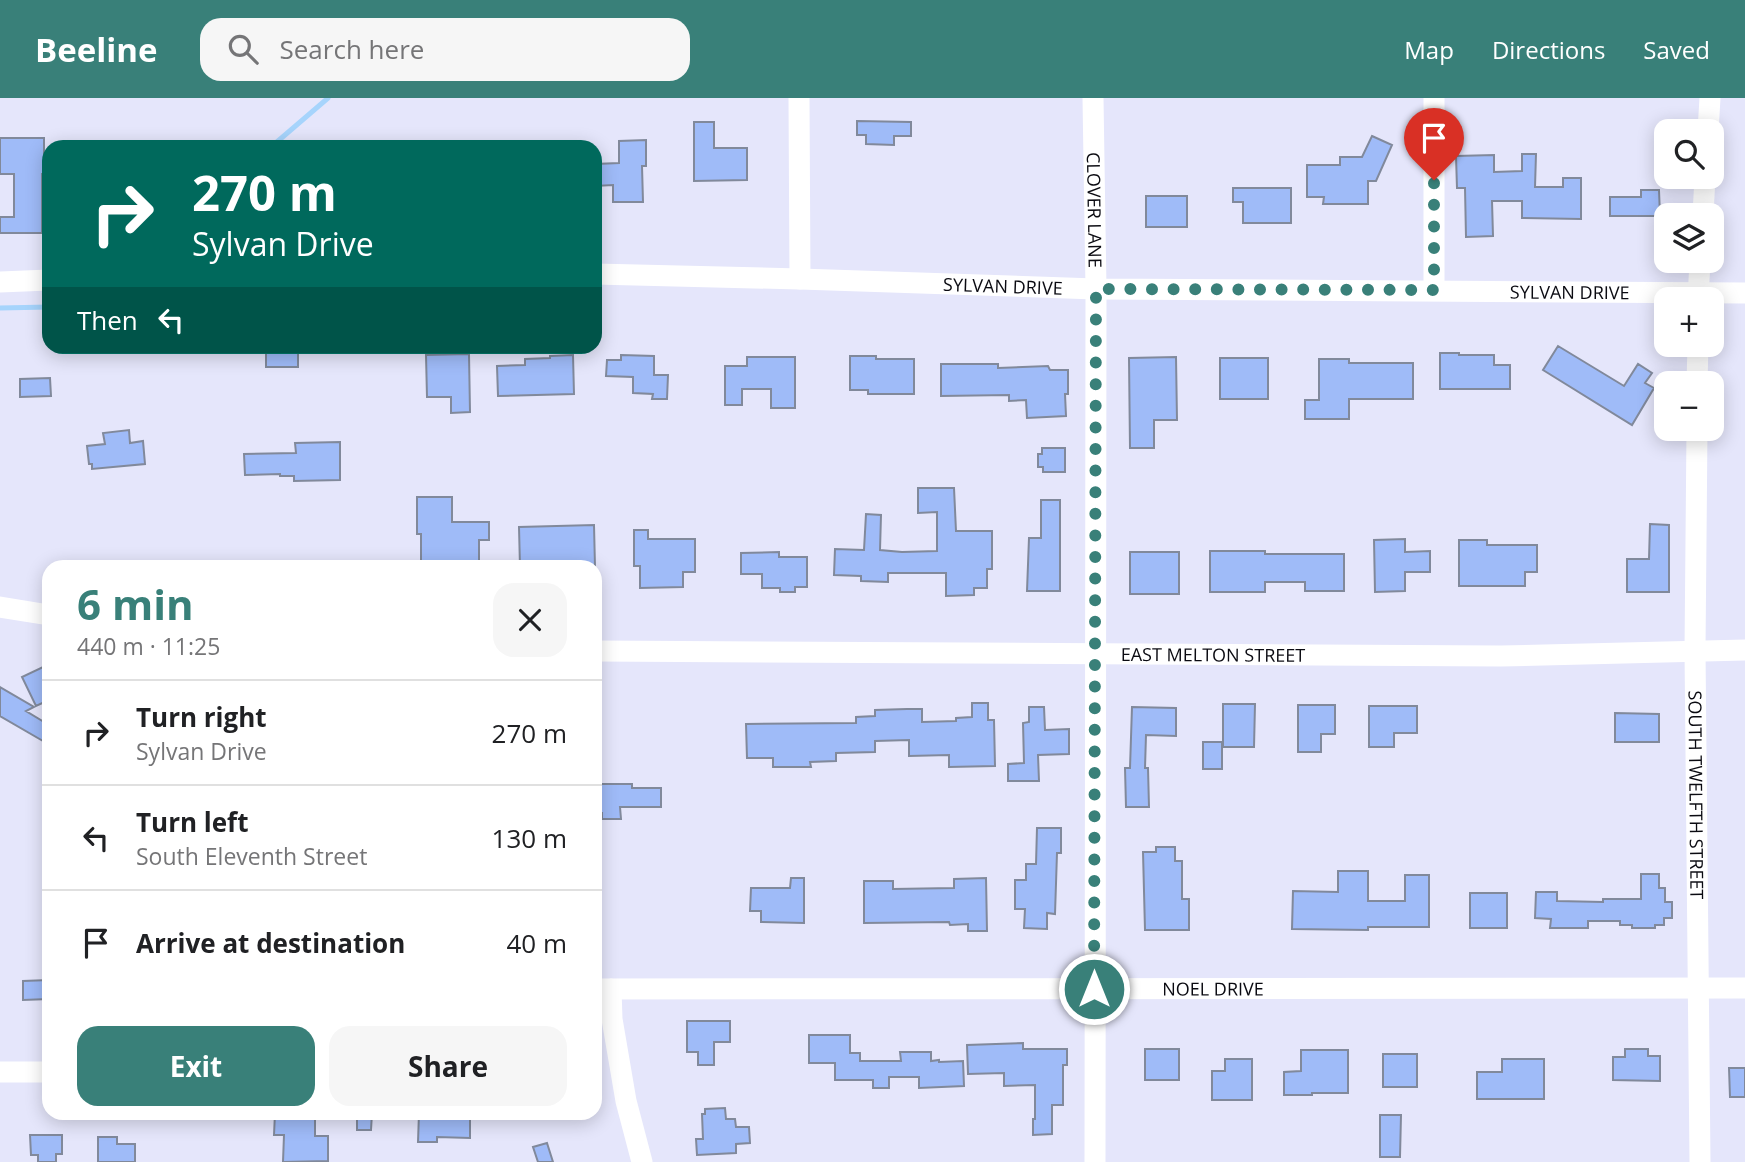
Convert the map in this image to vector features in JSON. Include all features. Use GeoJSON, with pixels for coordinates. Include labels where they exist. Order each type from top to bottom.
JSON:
{"type":"FeatureCollection","features":[{"type":"Feature","properties":{"kind":"street"},"geometry":{"type":"LineString","coordinates":[[800,98],[800,279]]}},
{"type":"Feature","properties":{"kind":"street","name":"CLOVER LANE"},"geometry":{"type":"LineString","coordinates":[[1093,98],[1096,289],[1095,1162]]}},
{"type":"Feature","properties":{"kind":"street"},"geometry":{"type":"LineString","coordinates":[[1434,98],[1434,290]]}},
{"type":"Feature","properties":{"kind":"street"},"geometry":{"type":"LineString","coordinates":[[1709,119],[1710,98]]}},
{"type":"Feature","properties":{"kind":"street","name":"SYLVAN DRIVE"},"geometry":{"type":"LineString","coordinates":[[602,274],[1096,289],[1434,290],[1654,295]]}},
{"type":"Feature","properties":{"kind":"street"},"geometry":{"type":"LineString","coordinates":[[0,282],[42,281]]}},
{"type":"Feature","properties":{"kind":"street","name":"SYLVAN DRIVE"},"geometry":{"type":"LineString","coordinates":[[1724,294],[1745,293]]}},
{"type":"Feature","properties":{"kind":"street","name":"SOUTH TWELFTH STREET"},"geometry":{"type":"LineString","coordinates":[[1697,441],[1695,650],[1700,1162]]}},
{"type":"Feature","properties":{"kind":"street"},"geometry":{"type":"LineString","coordinates":[[0,607],[42,614]]}},
{"type":"Feature","properties":{"kind":"street","name":"EAST MELTON STREET"},"geometry":{"type":"LineString","coordinates":[[602,651],[1500,656],[1745,650]]}},
{"type":"Feature","properties":{"kind":"street","name":"NOEL DRIVE"},"geometry":{"type":"LineString","coordinates":[[603,989],[1745,988]]}},
{"type":"Feature","properties":{"kind":"street"},"geometry":{"type":"LineString","coordinates":[[603,989],[612,1019],[624,1090],[642,1162]]}},
{"type":"Feature","properties":{"kind":"street"},"geometry":{"type":"LineString","coordinates":[[0,1072],[42,1072]]}},
{"type":"Feature","properties":{"kind":"building"},"geometry":{"type":"Polygon","coordinates":[[[857,121],[911,122],[911,136],[894,136],[894,145],[866,144],[866,135],[857,135],[857,121]]]}},
{"type":"Feature","properties":{"kind":"building"},"geometry":{"type":"Polygon","coordinates":[[[694,122],[714,122],[714,148],[747,148],[747,180],[694,181],[694,122]]]}},
{"type":"Feature","properties":{"kind":"building"},"geometry":{"type":"Polygon","coordinates":[[[1372,136],[1392,145],[1376,181],[1368,181],[1368,204],[1323,204],[1324,197],[1307,197],[1307,165],[1340,165],[1340,157],[1362,157],[1372,136]]]}},
{"type":"Feature","properties":{"kind":"building"},"geometry":{"type":"Polygon","coordinates":[[[0,138],[44,138],[42,233],[0,233],[0,217],[14,217],[14,174],[0,174],[0,138]]]}},
{"type":"Feature","properties":{"kind":"building"},"geometry":{"type":"Polygon","coordinates":[[[646,140],[646,166],[642,166],[643,202],[613,202],[613,185],[602,186],[602,164],[619,163],[619,141],[646,140]]]}},
{"type":"Feature","properties":{"kind":"building"},"geometry":{"type":"Polygon","coordinates":[[[1522,154],[1536,154],[1535,187],[1563,187],[1563,178],[1581,178],[1581,219],[1522,218],[1522,201],[1492,201],[1493,236],[1466,237],[1465,188],[1457,188],[1456,156],[1494,155],[1494,172],[1522,171],[1522,154]]]}},
{"type":"Feature","properties":{"kind":"building"},"geometry":{"type":"Polygon","coordinates":[[[1233,188],[1291,188],[1291,223],[1243,223],[1243,202],[1233,202],[1233,188]]]}},
{"type":"Feature","properties":{"kind":"building"},"geometry":{"type":"Polygon","coordinates":[[[1641,190],[1659,190],[1660,203],[1654,203],[1654,216],[1610,216],[1610,197],[1641,197],[1641,190]]]}},
{"type":"Feature","properties":{"kind":"building"},"geometry":{"type":"Polygon","coordinates":[[[1146,196],[1187,196],[1187,227],[1146,227],[1146,196]]]}},
{"type":"Feature","properties":{"kind":"building"},"geometry":{"type":"Polygon","coordinates":[[[1558,346],[1624,386],[1638,364],[1652,373],[1645,383],[1654,388],[1632,425],[1543,370],[1558,346]]]}},
{"type":"Feature","properties":{"kind":"building"},"geometry":{"type":"Polygon","coordinates":[[[1440,353],[1494,355],[1494,365],[1510,365],[1510,389],[1440,389],[1440,353]]]}},
{"type":"Feature","properties":{"kind":"building"},"geometry":{"type":"Polygon","coordinates":[[[266,354],[298,354],[298,367],[266,367],[266,354]]]}},
{"type":"Feature","properties":{"kind":"building"},"geometry":{"type":"Polygon","coordinates":[[[469,354],[470,412],[451,413],[451,397],[427,397],[426,355],[469,354]]]}},
{"type":"Feature","properties":{"kind":"building"},"geometry":{"type":"Polygon","coordinates":[[[573,355],[574,394],[498,396],[497,366],[525,365],[525,359],[573,355]]]}},
{"type":"Feature","properties":{"kind":"building"},"geometry":{"type":"Polygon","coordinates":[[[621,355],[654,356],[654,375],[668,375],[667,399],[652,399],[653,394],[633,393],[633,377],[606,376],[607,360],[621,360],[621,355]]]}},
{"type":"Feature","properties":{"kind":"building"},"geometry":{"type":"Polygon","coordinates":[[[850,356],[914,359],[914,394],[868,394],[868,390],[850,390],[850,356]]]}},
{"type":"Feature","properties":{"kind":"building"},"geometry":{"type":"Polygon","coordinates":[[[747,357],[795,357],[795,408],[771,408],[771,389],[742,389],[742,405],[725,405],[725,366],[747,366],[747,357]]]}},
{"type":"Feature","properties":{"kind":"building"},"geometry":{"type":"Polygon","coordinates":[[[1176,357],[1177,420],[1154,420],[1154,448],[1130,448],[1129,358],[1176,357]]]}},
{"type":"Feature","properties":{"kind":"building"},"geometry":{"type":"Polygon","coordinates":[[[1220,358],[1268,358],[1268,399],[1220,399],[1220,358]]]}},
{"type":"Feature","properties":{"kind":"building"},"geometry":{"type":"Polygon","coordinates":[[[1319,359],[1349,359],[1349,363],[1413,363],[1413,399],[1349,399],[1349,419],[1305,419],[1305,400],[1319,400],[1319,359]]]}},
{"type":"Feature","properties":{"kind":"building"},"geometry":{"type":"Polygon","coordinates":[[[941,364],[998,364],[998,368],[1048,366],[1050,370],[1068,370],[1066,416],[1027,418],[1026,400],[1009,401],[1009,395],[941,396],[941,364]]]}},
{"type":"Feature","properties":{"kind":"building"},"geometry":{"type":"Polygon","coordinates":[[[50,378],[51,396],[20,397],[20,379],[50,378]]]}},
{"type":"Feature","properties":{"kind":"building"},"geometry":{"type":"Polygon","coordinates":[[[129,430],[130,443],[143,441],[145,464],[92,469],[87,446],[105,444],[103,433],[129,430]]]}},
{"type":"Feature","properties":{"kind":"building"},"geometry":{"type":"Polygon","coordinates":[[[340,442],[340,480],[294,481],[294,476],[280,474],[245,475],[244,454],[296,453],[295,443],[340,442]]]}},
{"type":"Feature","properties":{"kind":"building"},"geometry":{"type":"Polygon","coordinates":[[[1042,448],[1065,448],[1065,472],[1043,472],[1043,467],[1038,467],[1038,454],[1042,454],[1042,448]]]}},
{"type":"Feature","properties":{"kind":"building"},"geometry":{"type":"Polygon","coordinates":[[[918,488],[954,488],[956,531],[992,531],[992,569],[987,569],[987,588],[974,588],[974,595],[946,596],[946,573],[888,573],[888,582],[861,581],[861,576],[834,575],[835,549],[864,550],[866,514],[881,515],[880,550],[937,551],[937,512],[918,513],[918,488]]]}},
{"type":"Feature","properties":{"kind":"building"},"geometry":{"type":"Polygon","coordinates":[[[417,497],[452,497],[452,522],[489,522],[489,540],[479,540],[479,560],[421,560],[421,534],[417,534],[417,497]]]}},
{"type":"Feature","properties":{"kind":"building"},"geometry":{"type":"Polygon","coordinates":[[[1041,500],[1060,500],[1060,591],[1027,591],[1029,538],[1041,538],[1041,500]]]}},
{"type":"Feature","properties":{"kind":"building"},"geometry":{"type":"Polygon","coordinates":[[[1650,524],[1669,525],[1669,592],[1627,592],[1627,559],[1649,559],[1650,524]]]}},
{"type":"Feature","properties":{"kind":"building"},"geometry":{"type":"Polygon","coordinates":[[[594,525],[595,560],[520,560],[519,527],[594,525]]]}},
{"type":"Feature","properties":{"kind":"building"},"geometry":{"type":"Polygon","coordinates":[[[634,530],[648,530],[648,539],[695,539],[695,572],[683,572],[683,587],[640,588],[640,566],[634,566],[634,530]]]}},
{"type":"Feature","properties":{"kind":"building"},"geometry":{"type":"Polygon","coordinates":[[[1405,539],[1405,552],[1430,551],[1430,572],[1405,572],[1405,591],[1375,592],[1374,540],[1405,539]]]}},
{"type":"Feature","properties":{"kind":"building"},"geometry":{"type":"Polygon","coordinates":[[[1459,540],[1487,540],[1487,545],[1537,545],[1537,572],[1525,572],[1525,586],[1459,586],[1459,540]]]}},
{"type":"Feature","properties":{"kind":"building"},"geometry":{"type":"Polygon","coordinates":[[[1210,551],[1344,554],[1344,591],[1305,591],[1305,582],[1265,582],[1265,592],[1210,592],[1210,551]]]}},
{"type":"Feature","properties":{"kind":"building"},"geometry":{"type":"Polygon","coordinates":[[[779,552],[779,557],[807,557],[807,587],[795,587],[795,592],[780,592],[780,588],[762,588],[762,574],[741,574],[741,553],[779,552]]]}},
{"type":"Feature","properties":{"kind":"building"},"geometry":{"type":"Polygon","coordinates":[[[1130,552],[1179,552],[1179,594],[1130,594],[1130,552]]]}},
{"type":"Feature","properties":{"kind":"building"},"geometry":{"type":"Polygon","coordinates":[[[42,667],[42,703],[36,706],[22,677],[42,667]]]}},
{"type":"Feature","properties":{"kind":"building"},"geometry":{"type":"Polygon","coordinates":[[[0,687],[34,707],[26,711],[42,721],[42,740],[0,716],[0,687]]]}},
{"type":"Feature","properties":{"kind":"building"},"geometry":{"type":"Polygon","coordinates":[[[972,703],[988,703],[988,720],[994,720],[995,766],[949,767],[949,755],[909,756],[909,740],[875,741],[875,752],[836,753],[836,761],[810,762],[811,767],[773,767],[773,758],[747,758],[746,724],[856,723],[856,717],[875,716],[875,710],[907,709],[922,709],[922,722],[956,721],[956,718],[972,717],[972,703]]]}},
{"type":"Feature","properties":{"kind":"building"},"geometry":{"type":"Polygon","coordinates":[[[1223,704],[1255,704],[1254,747],[1223,747],[1223,704]]]}},
{"type":"Feature","properties":{"kind":"building"},"geometry":{"type":"Polygon","coordinates":[[[1298,705],[1335,705],[1335,734],[1321,734],[1321,752],[1298,752],[1298,705]]]}},
{"type":"Feature","properties":{"kind":"building"},"geometry":{"type":"Polygon","coordinates":[[[1369,706],[1417,706],[1417,733],[1394,733],[1394,747],[1369,747],[1369,706]]]}},
{"type":"Feature","properties":{"kind":"building"},"geometry":{"type":"Polygon","coordinates":[[[1029,707],[1044,707],[1045,730],[1069,729],[1069,754],[1038,755],[1039,781],[1008,781],[1008,764],[1024,763],[1023,723],[1029,722],[1029,707]]]}},
{"type":"Feature","properties":{"kind":"building"},"geometry":{"type":"Polygon","coordinates":[[[1132,707],[1176,708],[1176,736],[1146,735],[1145,768],[1148,768],[1149,807],[1126,807],[1125,768],[1130,768],[1132,707]]]}},
{"type":"Feature","properties":{"kind":"building"},"geometry":{"type":"Polygon","coordinates":[[[1615,713],[1659,714],[1659,742],[1615,742],[1615,713]]]}},
{"type":"Feature","properties":{"kind":"building"},"geometry":{"type":"Polygon","coordinates":[[[1203,742],[1222,742],[1222,769],[1203,769],[1203,742]]]}},
{"type":"Feature","properties":{"kind":"building"},"geometry":{"type":"Polygon","coordinates":[[[602,784],[661,788],[661,807],[620,807],[621,819],[602,819],[602,784]]]}},
{"type":"Feature","properties":{"kind":"building"},"geometry":{"type":"Polygon","coordinates":[[[1037,828],[1061,828],[1061,853],[1057,853],[1055,914],[1047,913],[1047,929],[1024,928],[1025,909],[1015,909],[1015,880],[1026,880],[1026,864],[1036,864],[1037,828]]]}},
{"type":"Feature","properties":{"kind":"building"},"geometry":{"type":"Polygon","coordinates":[[[1156,847],[1175,847],[1175,861],[1182,861],[1182,899],[1189,899],[1189,930],[1145,930],[1143,852],[1156,852],[1156,847]]]}},
{"type":"Feature","properties":{"kind":"building"},"geometry":{"type":"Polygon","coordinates":[[[1338,871],[1368,871],[1368,901],[1405,901],[1405,875],[1429,875],[1429,927],[1368,927],[1368,930],[1292,929],[1293,891],[1338,892],[1338,871]]]}},
{"type":"Feature","properties":{"kind":"building"},"geometry":{"type":"Polygon","coordinates":[[[1641,874],[1659,874],[1659,888],[1665,888],[1665,902],[1672,902],[1672,918],[1664,918],[1664,925],[1655,925],[1655,928],[1632,928],[1632,925],[1620,925],[1620,921],[1588,921],[1588,928],[1550,928],[1551,919],[1535,918],[1536,892],[1557,892],[1557,901],[1641,899],[1641,874]]]}},
{"type":"Feature","properties":{"kind":"building"},"geometry":{"type":"Polygon","coordinates":[[[791,878],[804,878],[804,923],[761,922],[761,911],[750,911],[751,888],[790,888],[791,878]]]}},
{"type":"Feature","properties":{"kind":"building"},"geometry":{"type":"Polygon","coordinates":[[[986,878],[987,931],[968,931],[968,924],[950,925],[949,922],[864,923],[864,881],[893,881],[893,889],[954,888],[954,879],[986,878]]]}},
{"type":"Feature","properties":{"kind":"building"},"geometry":{"type":"Polygon","coordinates":[[[1470,893],[1507,893],[1507,928],[1470,928],[1470,893]]]}},
{"type":"Feature","properties":{"kind":"building"},"geometry":{"type":"Polygon","coordinates":[[[42,980],[42,999],[23,1000],[23,981],[42,980]]]}},
{"type":"Feature","properties":{"kind":"building"},"geometry":{"type":"Polygon","coordinates":[[[687,1021],[730,1021],[730,1042],[714,1042],[714,1065],[698,1065],[698,1052],[687,1052],[687,1021]]]}},
{"type":"Feature","properties":{"kind":"building"},"geometry":{"type":"Polygon","coordinates":[[[809,1035],[850,1035],[850,1053],[860,1053],[860,1061],[901,1061],[900,1052],[931,1052],[931,1061],[963,1061],[964,1086],[919,1088],[919,1077],[889,1077],[889,1088],[873,1088],[873,1080],[835,1080],[835,1063],[809,1063],[809,1035]]]}},
{"type":"Feature","properties":{"kind":"building"},"geometry":{"type":"Polygon","coordinates":[[[1023,1043],[1023,1049],[1067,1049],[1067,1065],[1063,1065],[1063,1105],[1052,1105],[1052,1134],[1033,1135],[1035,1085],[1004,1086],[1004,1073],[968,1074],[967,1045],[1023,1043]]]}},
{"type":"Feature","properties":{"kind":"building"},"geometry":{"type":"Polygon","coordinates":[[[1145,1049],[1179,1049],[1179,1080],[1145,1080],[1145,1049]]]}},
{"type":"Feature","properties":{"kind":"building"},"geometry":{"type":"Polygon","coordinates":[[[1625,1049],[1648,1049],[1648,1056],[1660,1056],[1660,1081],[1613,1080],[1613,1057],[1625,1057],[1625,1049]]]}},
{"type":"Feature","properties":{"kind":"building"},"geometry":{"type":"Polygon","coordinates":[[[1301,1050],[1348,1050],[1348,1093],[1284,1095],[1284,1072],[1301,1071],[1301,1050]]]}},
{"type":"Feature","properties":{"kind":"building"},"geometry":{"type":"Polygon","coordinates":[[[1383,1054],[1417,1054],[1417,1087],[1383,1087],[1383,1054]]]}},
{"type":"Feature","properties":{"kind":"building"},"geometry":{"type":"Polygon","coordinates":[[[1225,1059],[1252,1059],[1252,1100],[1212,1100],[1212,1071],[1225,1071],[1225,1059]]]}},
{"type":"Feature","properties":{"kind":"building"},"geometry":{"type":"Polygon","coordinates":[[[1502,1059],[1544,1059],[1544,1099],[1477,1099],[1477,1072],[1502,1072],[1502,1059]]]}},
{"type":"Feature","properties":{"kind":"building"},"geometry":{"type":"Polygon","coordinates":[[[1729,1068],[1745,1068],[1745,1097],[1730,1097],[1729,1068]]]}},
{"type":"Feature","properties":{"kind":"building"},"geometry":{"type":"Polygon","coordinates":[[[725,1108],[726,1119],[735,1119],[736,1127],[749,1127],[750,1143],[736,1144],[736,1153],[697,1155],[696,1139],[703,1139],[702,1114],[705,1114],[705,1109],[725,1108]]]}},
{"type":"Feature","properties":{"kind":"building"},"geometry":{"type":"Polygon","coordinates":[[[1380,1115],[1401,1115],[1400,1157],[1380,1157],[1380,1115]]]}},
{"type":"Feature","properties":{"kind":"building"},"geometry":{"type":"Polygon","coordinates":[[[275,1120],[315,1120],[315,1136],[328,1136],[328,1161],[283,1162],[284,1135],[274,1135],[275,1120]]]}},
{"type":"Feature","properties":{"kind":"building"},"geometry":{"type":"Polygon","coordinates":[[[357,1120],[372,1120],[371,1130],[357,1130],[357,1120]]]}},
{"type":"Feature","properties":{"kind":"building"},"geometry":{"type":"Polygon","coordinates":[[[419,1120],[470,1120],[470,1138],[437,1137],[437,1142],[418,1142],[419,1120]]]}},
{"type":"Feature","properties":{"kind":"building"},"geometry":{"type":"Polygon","coordinates":[[[30,1135],[62,1135],[62,1154],[56,1154],[56,1162],[38,1162],[38,1155],[31,1155],[30,1135]]]}},
{"type":"Feature","properties":{"kind":"building"},"geometry":{"type":"Polygon","coordinates":[[[98,1137],[117,1137],[117,1144],[135,1144],[135,1162],[98,1162],[98,1137]]]}},
{"type":"Feature","properties":{"kind":"building"},"geometry":{"type":"Polygon","coordinates":[[[547,1143],[553,1162],[538,1162],[533,1147],[547,1143]]]}},
{"type":"Feature","properties":{"kind":"waterway"},"geometry":{"type":"LineString","coordinates":[[279,140],[328,98]]}},
{"type":"Feature","properties":{"kind":"waterway"},"geometry":{"type":"LineString","coordinates":[[0,308],[42,307]]}},
{"type":"Feature","properties":{"kind":"route"},"geometry":{"type":"LineString","coordinates":[[1094,989],[1096,289],[1434,290],[1434,180]]}}]}
